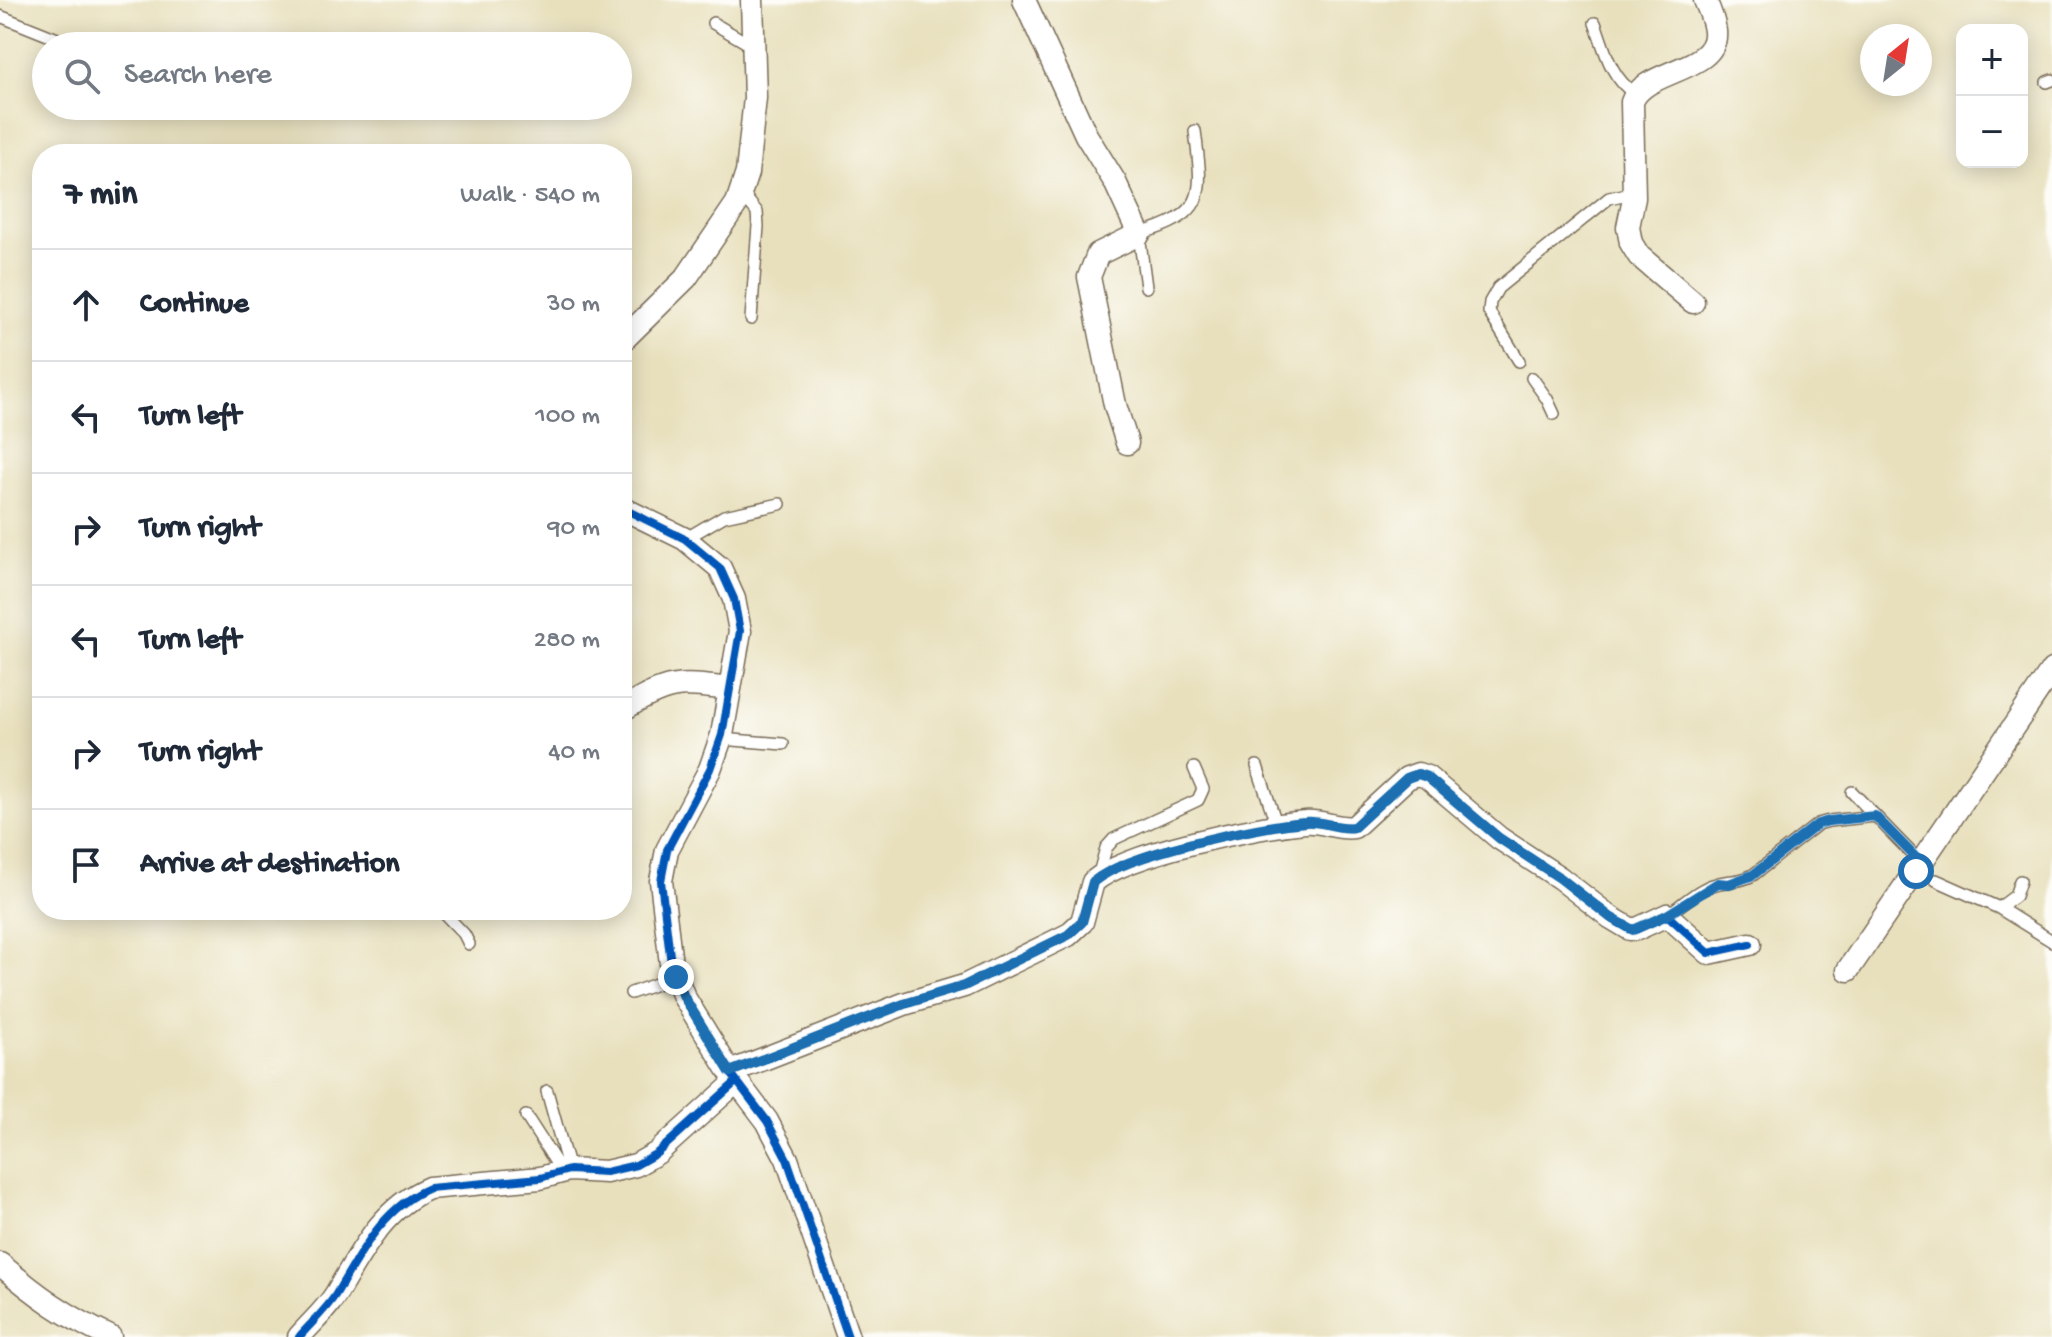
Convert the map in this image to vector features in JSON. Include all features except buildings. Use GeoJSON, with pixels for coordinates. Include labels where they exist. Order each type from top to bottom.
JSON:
{"type":"FeatureCollection","features":[{"type":"Feature","properties":{"kind":"street"},"geometry":{"type":"LineString","coordinates":[[632,331],[686,278],[737,203],[741,192],[747,173],[755,98],[752,0]]}},
{"type":"Feature","properties":{"kind":"street"},"geometry":{"type":"LineString","coordinates":[[1024,0],[1086,135],[1115,182],[1139,234],[1098,254],[1089,277],[1115,405],[1127,443]]}},
{"type":"Feature","properties":{"kind":"street"},"geometry":{"type":"LineString","coordinates":[[1693,302],[1639,256],[1631,243],[1628,227],[1634,198],[1632,102],[1635,94],[1707,54],[1714,43],[1715,30],[1705,0]]}},
{"type":"Feature","properties":{"kind":"street"},"geometry":{"type":"LineString","coordinates":[[632,513],[685,539],[720,568],[734,599],[740,631],[721,739],[710,769],[667,850],[661,881],[671,964],[684,997],[767,1121],[787,1159],[848,1337]]}},
{"type":"Feature","properties":{"kind":"street"},"geometry":{"type":"LineString","coordinates":[[1848,970],[1925,873],[2052,670]]}},
{"type":"Feature","properties":{"kind":"street"},"geometry":{"type":"LineString","coordinates":[[632,704],[646,695],[681,683],[730,689]]}},
{"type":"Feature","properties":{"kind":"street"},"geometry":{"type":"LineString","coordinates":[[299,1337],[334,1297],[373,1233],[419,1192],[429,1188],[540,1178],[566,1171],[606,1172],[636,1165],[657,1153],[734,1076],[904,1004],[964,986],[1068,935],[1082,922],[1090,888],[1098,877],[1134,860],[1229,835],[1307,822],[1354,827],[1412,775],[1422,775],[1499,838],[1625,926],[1637,929],[1667,915],[1700,948],[1712,954],[1750,944]]}},
{"type":"Feature","properties":{"kind":"street"},"geometry":{"type":"LineString","coordinates":[[0,1264],[38,1298],[79,1323],[110,1337]]}},
{"type":"Feature","properties":{"kind":"lane"},"geometry":{"type":"LineString","coordinates":[[0,16],[40,32]]}},
{"type":"Feature","properties":{"kind":"lane"},"geometry":{"type":"LineString","coordinates":[[713,23],[754,48]]}},
{"type":"Feature","properties":{"kind":"lane"},"geometry":{"type":"LineString","coordinates":[[1595,23],[1613,71],[1621,85],[1635,94]]}},
{"type":"Feature","properties":{"kind":"lane"},"geometry":{"type":"LineString","coordinates":[[1146,287],[1139,234],[1179,220],[1195,204],[1201,177],[1195,131]]}},
{"type":"Feature","properties":{"kind":"lane"},"geometry":{"type":"LineString","coordinates":[[741,192],[757,212],[751,319]]}},
{"type":"Feature","properties":{"kind":"lane"},"geometry":{"type":"LineString","coordinates":[[1519,361],[1489,312],[1490,302],[1498,288],[1609,198],[1623,195],[1634,198]]}},
{"type":"Feature","properties":{"kind":"lane"},"geometry":{"type":"LineString","coordinates":[[1532,378],[1554,414]]}},
{"type":"Feature","properties":{"kind":"lane"},"geometry":{"type":"LineString","coordinates":[[685,539],[724,516],[780,504]]}},
{"type":"Feature","properties":{"kind":"lane"},"geometry":{"type":"LineString","coordinates":[[721,739],[783,744]]}},
{"type":"Feature","properties":{"kind":"lane"},"geometry":{"type":"LineString","coordinates":[[1257,766],[1277,826]]}},
{"type":"Feature","properties":{"kind":"lane"},"geometry":{"type":"LineString","coordinates":[[1098,877],[1106,848],[1114,839],[1198,800],[1203,789],[1194,768]]}},
{"type":"Feature","properties":{"kind":"lane"},"geometry":{"type":"LineString","coordinates":[[1852,792],[1925,873],[1999,908],[2052,941]]}},
{"type":"Feature","properties":{"kind":"lane"},"geometry":{"type":"LineString","coordinates":[[1667,915],[1709,887],[1743,881],[1753,875],[1818,824],[1875,816]]}},
{"type":"Feature","properties":{"kind":"lane"},"geometry":{"type":"LineString","coordinates":[[1999,908],[2015,896],[2020,881]]}},
{"type":"Feature","properties":{"kind":"lane"},"geometry":{"type":"LineString","coordinates":[[451,920],[469,944]]}},
{"type":"Feature","properties":{"kind":"lane"},"geometry":{"type":"LineString","coordinates":[[631,993],[676,977]]}},
{"type":"Feature","properties":{"kind":"lane"},"geometry":{"type":"LineString","coordinates":[[547,1091],[566,1171]]}},
{"type":"Feature","properties":{"kind":"lane"},"geometry":{"type":"LineString","coordinates":[[526,1116],[566,1171]]}},
{"type":"Feature","properties":{"kind":"cycle path"},"geometry":{"type":"LineString","coordinates":[[632,513],[685,539],[720,568],[734,599],[740,631],[722,735],[710,769],[667,850],[661,881],[671,964],[684,997],[730,1072],[767,1121],[787,1159],[848,1337]]}},
{"type":"Feature","properties":{"kind":"cycle path"},"geometry":{"type":"LineString","coordinates":[[730,1072],[904,1004],[964,986],[1068,935],[1082,922],[1093,882],[1110,871],[1162,851],[1257,829],[1311,822],[1354,827],[1407,778],[1418,774],[1427,777],[1499,838],[1630,929],[1637,929],[1667,915],[1709,953],[1750,944]]}},
{"type":"Feature","properties":{"kind":"cycle path"},"geometry":{"type":"LineString","coordinates":[[299,1337],[332,1300],[385,1220],[412,1197],[429,1188],[540,1178],[569,1170],[606,1172],[636,1165],[657,1153],[737,1081]]}},
{"type":"Feature","properties":{"kind":"route"},"geometry":{"type":"LineString","coordinates":[[676,977],[684,997],[730,1072],[904,1004],[964,986],[1068,935],[1082,922],[1093,882],[1134,860],[1229,835],[1307,822],[1354,827],[1407,778],[1418,774],[1427,777],[1499,838],[1633,930],[1667,915],[1709,887],[1743,881],[1775,861],[1818,824],[1829,821],[1875,816],[1921,863],[1916,871]]}}]}
